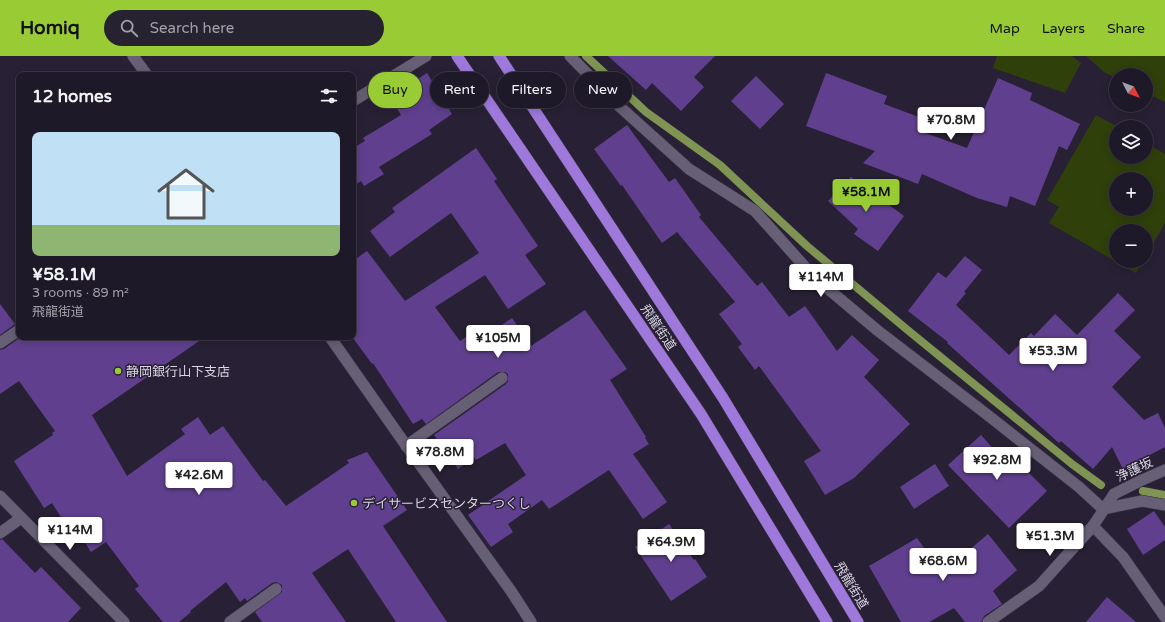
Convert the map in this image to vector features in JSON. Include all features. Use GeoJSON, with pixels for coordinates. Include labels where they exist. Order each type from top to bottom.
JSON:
{"type":"FeatureCollection","features":[{"type":"Feature","properties":{"kind":"highway","name":"飛龍街道"},"geometry":{"type":"LineString","coordinates":[[457,56],[702,414],[828,622]]}},
{"type":"Feature","properties":{"kind":"highway","name":"飛龍街道"},"geometry":{"type":"LineString","coordinates":[[499,56],[723,398],[858,622]]}},
{"type":"Feature","properties":{"kind":"street"},"geometry":{"type":"LineString","coordinates":[[133,56],[145,72]]}},
{"type":"Feature","properties":{"kind":"street"},"geometry":{"type":"LineString","coordinates":[[356,99],[426,56]]}},
{"type":"Feature","properties":{"kind":"street"},"geometry":{"type":"LineString","coordinates":[[570,56],[619,106],[689,169],[756,211],[814,277],[871,326],[1015,436],[1079,487],[1103,509]]}},
{"type":"Feature","properties":{"kind":"street"},"geometry":{"type":"LineString","coordinates":[[0,343],[16,332]]}},
{"type":"Feature","properties":{"kind":"street"},"geometry":{"type":"LineString","coordinates":[[332,340],[406,446],[511,591],[531,622]]}},
{"type":"Feature","properties":{"kind":"street"},"geometry":{"type":"LineString","coordinates":[[406,446],[502,378]]}},
{"type":"Feature","properties":{"kind":"street","name":"浄護坂"},"geometry":{"type":"LineString","coordinates":[[1103,509],[1114,494],[1165,470]]}},
{"type":"Feature","properties":{"kind":"street"},"geometry":{"type":"LineString","coordinates":[[0,496],[124,622]]}},
{"type":"Feature","properties":{"kind":"street"},"geometry":{"type":"LineString","coordinates":[[988,622],[1039,586],[1093,526],[1103,509],[1142,502],[1165,505]]}},
{"type":"Feature","properties":{"kind":"street"},"geometry":{"type":"LineString","coordinates":[[0,533],[21,518]]}},
{"type":"Feature","properties":{"kind":"street"},"geometry":{"type":"LineString","coordinates":[[1093,526],[1123,557],[1165,617]]}},
{"type":"Feature","properties":{"kind":"street"},"geometry":{"type":"LineString","coordinates":[[230,622],[276,589]]}},
{"type":"Feature","properties":{"kind":"green space"},"geometry":{"type":"Polygon","coordinates":[[[997,56],[1072,56],[1081,63],[1065,93],[993,68],[997,56]]]}},
{"type":"Feature","properties":{"kind":"green space"},"geometry":{"type":"Polygon","coordinates":[[[1086,56],[1165,56],[1165,102],[1153,96],[1153,68],[1109,68],[1109,74],[1086,56]]]}},
{"type":"Feature","properties":{"kind":"green space"},"geometry":{"type":"Polygon","coordinates":[[[1096,115],[1109,122],[1109,164],[1153,164],[1153,147],[1165,154],[1165,223],[1153,244],[1153,224],[1109,224],[1109,257],[1049,223],[1059,207],[1047,200],[1096,115]]]}},
{"type":"Feature","properties":{"kind":"green space"},"geometry":{"type":"Polygon","coordinates":[[[1127,268],[1139,268],[1136,273],[1127,268]]]}},
{"type":"Feature","properties":{"kind":"building"},"geometry":{"type":"Polygon","coordinates":[[[608,56],[715,56],[694,77],[704,87],[681,111],[652,83],[646,90],[632,77],[632,72],[626,72],[608,56]]]}},
{"type":"Feature","properties":{"kind":"building"},"geometry":{"type":"Polygon","coordinates":[[[427,73],[430,78],[430,108],[448,108],[452,114],[429,130],[432,134],[379,167],[384,174],[364,186],[361,181],[356,184],[356,146],[365,141],[363,138],[401,115],[397,108],[422,108],[422,76],[427,73]]]}},
{"type":"Feature","properties":{"kind":"building"},"geometry":{"type":"Polygon","coordinates":[[[826,73],[887,96],[884,104],[924,119],[920,131],[967,148],[998,78],[1032,93],[1030,100],[1080,124],[1067,150],[1059,146],[1035,206],[1010,196],[1007,207],[977,198],[922,174],[918,184],[863,163],[875,151],[806,126],[826,73]]]}},
{"type":"Feature","properties":{"kind":"building"},"geometry":{"type":"Polygon","coordinates":[[[756,76],[784,104],[760,129],[731,101],[756,76]]]}},
{"type":"Feature","properties":{"kind":"building"},"geometry":{"type":"Polygon","coordinates":[[[627,125],[669,182],[675,178],[701,215],[699,217],[757,286],[762,282],[789,317],[805,306],[837,351],[852,335],[879,360],[864,377],[910,424],[854,478],[825,495],[804,461],[821,451],[759,366],[755,370],[738,347],[742,344],[719,314],[735,302],[677,232],[662,243],[622,185],[621,186],[594,149],[627,125]]]}},
{"type":"Feature","properties":{"kind":"building"},"geometry":{"type":"Polygon","coordinates":[[[476,148],[497,179],[494,181],[538,246],[525,255],[546,284],[508,309],[485,275],[435,307],[460,341],[469,335],[475,343],[512,318],[531,346],[585,310],[627,369],[610,380],[649,444],[633,454],[667,502],[643,519],[609,470],[549,509],[542,500],[508,524],[513,532],[491,547],[468,515],[526,475],[505,443],[476,460],[474,457],[458,469],[434,435],[506,384],[508,381],[508,374],[505,372],[498,372],[426,424],[422,419],[413,424],[373,363],[372,364],[354,340],[356,340],[356,259],[367,251],[405,301],[479,253],[451,213],[390,257],[370,231],[395,212],[392,208],[476,148]]]}},
{"type":"Feature","properties":{"kind":"building"},"geometry":{"type":"Polygon","coordinates":[[[851,177],[904,216],[878,251],[854,234],[858,229],[828,201],[851,177]]]}},
{"type":"Feature","properties":{"kind":"building"},"geometry":{"type":"Polygon","coordinates":[[[965,256],[982,270],[964,292],[966,293],[956,305],[1009,355],[1031,333],[1034,336],[1055,314],[1077,335],[1118,293],[1135,310],[1114,331],[1141,357],[1112,387],[1144,420],[1158,413],[1165,428],[1165,447],[1123,469],[1112,447],[1093,469],[1061,441],[1059,443],[947,343],[948,342],[908,311],[938,272],[946,278],[965,256]]]}},
{"type":"Feature","properties":{"kind":"building"},"geometry":{"type":"Polygon","coordinates":[[[0,304],[15,324],[0,335],[0,304]]]}},
{"type":"Feature","properties":{"kind":"building"},"geometry":{"type":"Polygon","coordinates":[[[17,340],[201,340],[92,415],[127,476],[185,434],[181,429],[198,417],[210,435],[223,426],[263,481],[265,480],[286,506],[349,463],[347,460],[367,452],[407,510],[383,526],[447,622],[396,622],[348,549],[312,573],[346,622],[262,622],[255,612],[282,592],[282,585],[276,582],[272,583],[247,601],[245,598],[240,602],[226,582],[190,611],[191,612],[179,622],[163,622],[135,589],[139,586],[106,542],[91,552],[71,521],[66,525],[52,503],[44,508],[14,461],[53,435],[52,433],[55,431],[19,381],[0,394],[0,350],[17,340]]]}},
{"type":"Feature","properties":{"kind":"building"},"geometry":{"type":"Polygon","coordinates":[[[981,435],[1013,471],[1020,464],[1047,491],[1009,528],[948,465],[981,435]]]}},
{"type":"Feature","properties":{"kind":"building"},"geometry":{"type":"Polygon","coordinates":[[[935,464],[949,486],[914,509],[900,487],[935,464]]]}},
{"type":"Feature","properties":{"kind":"building"},"geometry":{"type":"Polygon","coordinates":[[[1154,511],[1165,527],[1165,540],[1143,555],[1127,529],[1154,511]]]}},
{"type":"Feature","properties":{"kind":"building"},"geometry":{"type":"Polygon","coordinates":[[[669,524],[707,577],[671,601],[635,547],[669,524]]]}},
{"type":"Feature","properties":{"kind":"building"},"geometry":{"type":"Polygon","coordinates":[[[988,534],[1017,570],[993,591],[1002,604],[984,616],[981,622],[965,622],[954,608],[929,622],[901,622],[869,566],[917,538],[942,573],[988,534]]]}},
{"type":"Feature","properties":{"kind":"building"},"geometry":{"type":"Polygon","coordinates":[[[2,539],[35,573],[41,567],[81,608],[68,622],[0,622],[0,540],[2,539]]]}},
{"type":"Feature","properties":{"kind":"building"},"geometry":{"type":"Polygon","coordinates":[[[1107,597],[1136,622],[1086,622],[1107,597]]]}},
{"type":"Feature","properties":{"kind":"waterway"},"geometry":{"type":"LineString","coordinates":[[586,56],[646,112],[720,165],[807,246],[910,332],[1072,464],[1101,485]]}},
{"type":"Feature","properties":{"kind":"waterway"},"geometry":{"type":"LineString","coordinates":[[1143,491],[1165,495]]}},
{"type":"Feature","properties":{"kind":"place","name":"静岡銀行山下支店"},"geometry":{"type":"Point","coordinates":[118,371]}},
{"type":"Feature","properties":{"kind":"place","name":"デイサービスセンターつくし"},"geometry":{"type":"Point","coordinates":[354,503]}}]}
